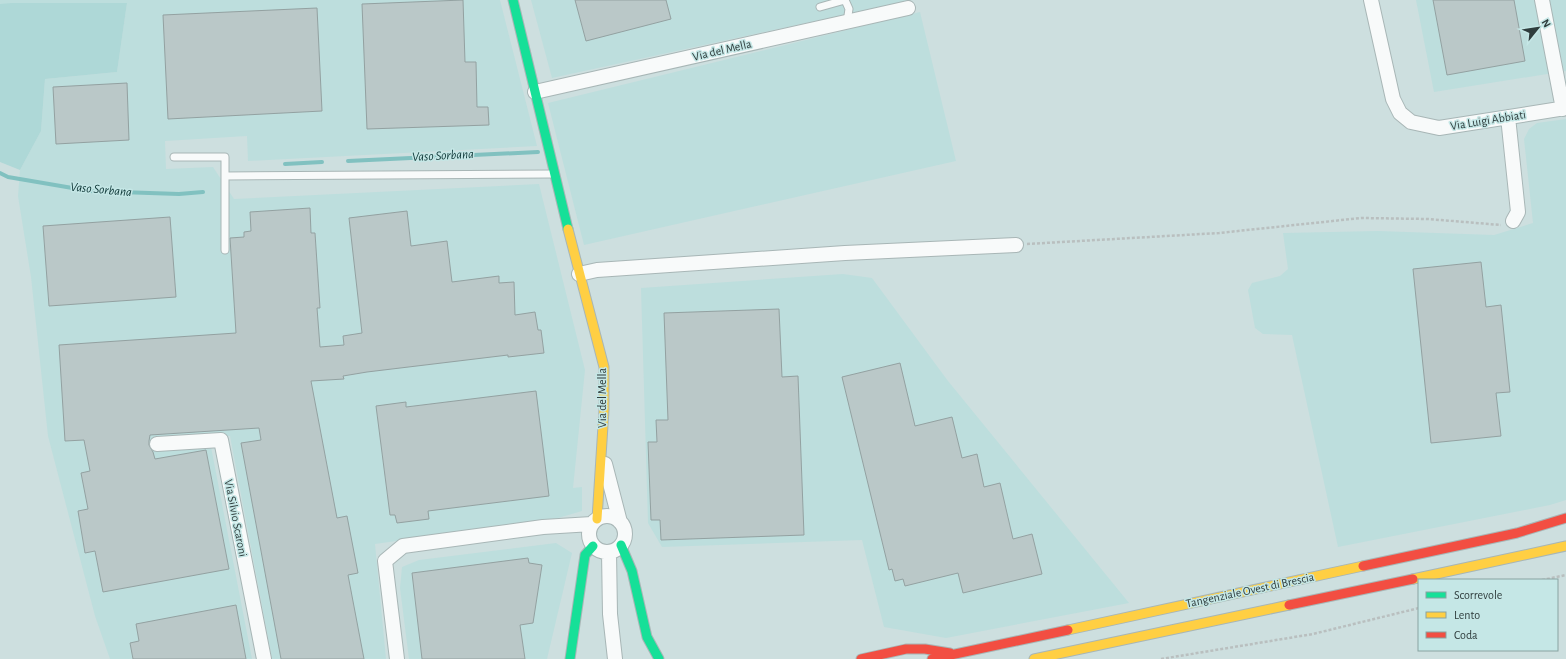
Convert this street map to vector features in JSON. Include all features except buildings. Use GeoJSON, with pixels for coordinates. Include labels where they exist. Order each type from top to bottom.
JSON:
{"type":"FeatureCollection","features":[{"type":"Feature","properties":{"kind":"main road","name":"Via del Mella"},"geometry":{"type":"LineString","coordinates":[[513,0],[556,174],[578,274],[604,367],[604,410],[593,531]]}},
{"type":"Feature","properties":{"kind":"main road","name":"Tangenziale Ovest di Brescia"},"geometry":{"type":"LineString","coordinates":[[932,659],[1509,535],[1566,518]]}},
{"type":"Feature","properties":{"kind":"main road"},"geometry":{"type":"LineString","coordinates":[[570,659],[585,555],[593,531]]}},
{"type":"Feature","properties":{"kind":"main road","name":"Tangenziale Ovest di Brescia"},"geometry":{"type":"LineString","coordinates":[[1034,659],[1566,546]]}},
{"type":"Feature","properties":{"kind":"main road"},"geometry":{"type":"LineString","coordinates":[[615,548],[632,571],[643,630],[650,646],[659,659]]}},
{"type":"Feature","properties":{"kind":"main road"},"geometry":{"type":"LineString","coordinates":[[861,659],[906,649],[925,649],[956,654]]}},
{"type":"Feature","properties":{"kind":"street","name":"Via Luigi Abbiati"},"geometry":{"type":"LineString","coordinates":[[1371,0],[1393,99],[1400,112],[1411,122],[1439,128],[1564,108]]}},
{"type":"Feature","properties":{"kind":"street"},"geometry":{"type":"LineString","coordinates":[[1542,0],[1564,108]]}},
{"type":"Feature","properties":{"kind":"street","name":"Via del Mella"},"geometry":{"type":"LineString","coordinates":[[536,92],[908,8]]}},
{"type":"Feature","properties":{"kind":"street"},"geometry":{"type":"LineString","coordinates":[[1508,117],[1518,212],[1512,221]]}},
{"type":"Feature","properties":{"kind":"street"},"geometry":{"type":"LineString","coordinates":[[578,274],[605,269],[1016,245]]}},
{"type":"Feature","properties":{"kind":"street","name":"Via Silvio Scaroni"},"geometry":{"type":"LineString","coordinates":[[157,444],[221,440],[264,659]]}},
{"type":"Feature","properties":{"kind":"street","name":"Via del Mella"},"geometry":{"type":"LineString","coordinates":[[601,448],[620,522]]}},
{"type":"Feature","properties":{"kind":"street"},"geometry":{"type":"LineString","coordinates":[[397,659],[385,561],[403,546],[543,527],[593,531],[609,516],[620,522],[624,533],[615,548],[610,614],[615,659]]}},
{"type":"Feature","properties":{"kind":"street"},"geometry":{"type":"LineString","coordinates":[[593,531],[598,550],[615,548]]}},
{"type":"Feature","properties":{"kind":"lane"},"geometry":{"type":"LineString","coordinates":[[820,7],[845,0],[849,9],[847,22]]}},
{"type":"Feature","properties":{"kind":"lane"},"geometry":{"type":"LineString","coordinates":[[174,157],[225,157],[225,250]]}},
{"type":"Feature","properties":{"kind":"lane"},"geometry":{"type":"LineString","coordinates":[[225,176],[556,174]]}},
{"type":"Feature","properties":{"kind":"path"},"geometry":{"type":"LineString","coordinates":[[1016,245],[1219,233],[1361,218],[1428,219],[1499,225],[1512,221]]}},
{"type":"Feature","properties":{"kind":"path"},"geometry":{"type":"LineString","coordinates":[[1546,579],[1566,574]]}},
{"type":"Feature","properties":{"kind":"path"},"geometry":{"type":"LineString","coordinates":[[1161,659],[1313,634],[1418,608]]}},
{"type":"Feature","properties":{"kind":"shaded area"},"geometry":{"type":"Polygon","coordinates":[[[0,0],[500,0],[537,146],[248,161],[247,136],[165,141],[166,169],[213,167],[234,199],[539,184],[585,370],[573,488],[582,487],[582,511],[558,518],[375,544],[386,659],[272,659],[230,436],[154,440],[157,451],[211,447],[252,659],[110,659],[95,616],[48,436],[31,277],[18,196],[20,170],[41,131],[45,79],[117,72],[127,3],[0,4],[0,0]]]}},
{"type":"Feature","properties":{"kind":"shaded area"},"geometry":{"type":"Polygon","coordinates":[[[531,0],[912,0],[552,78],[531,0]]]}},
{"type":"Feature","properties":{"kind":"shaded area"},"geometry":{"type":"Polygon","coordinates":[[[1416,0],[1566,0],[1566,71],[1434,92],[1416,0]]]}},
{"type":"Feature","properties":{"kind":"shaded area"},"geometry":{"type":"Polygon","coordinates":[[[127,3],[117,72],[45,79],[41,131],[20,170],[0,162],[0,4],[127,3]]]}},
{"type":"Feature","properties":{"kind":"shaded area"},"geometry":{"type":"Polygon","coordinates":[[[920,12],[956,161],[584,245],[548,103],[920,12]]]}},
{"type":"Feature","properties":{"kind":"shaded area"},"geometry":{"type":"Polygon","coordinates":[[[1566,119],[1566,500],[1550,505],[1338,547],[1292,335],[1263,334],[1255,328],[1248,290],[1252,283],[1280,276],[1288,269],[1283,233],[1378,231],[1494,235],[1533,223],[1524,139],[1529,129],[1537,123],[1566,119]]]}},
{"type":"Feature","properties":{"kind":"shaded area"},"geometry":{"type":"Polygon","coordinates":[[[843,274],[872,278],[948,381],[1129,603],[946,638],[884,627],[862,540],[662,547],[648,523],[641,288],[843,274]]]}},
{"type":"Feature","properties":{"kind":"shaded area"},"geometry":{"type":"Polygon","coordinates":[[[556,543],[572,553],[547,659],[409,659],[400,588],[402,567],[419,560],[556,543]]]}},
{"type":"Feature","properties":{"kind":"waterway","name":"Vaso Sorbana"},"geometry":{"type":"LineString","coordinates":[[348,161],[538,152]]}},
{"type":"Feature","properties":{"kind":"waterway","name":"Vaso Sorbana"},"geometry":{"type":"LineString","coordinates":[[285,164],[322,162]]}},
{"type":"Feature","properties":{"kind":"waterway","name":"Vaso Sorbana"},"geometry":{"type":"LineString","coordinates":[[0,173],[8,177],[90,191],[179,194],[203,192]]}},
{"type":"Feature","properties":{"kind":"traffic: fast"},"geometry":{"type":"LineString","coordinates":[[513,0],[568,229]]}},
{"type":"Feature","properties":{"kind":"traffic: fast"},"geometry":{"type":"LineString","coordinates":[[621,545],[632,571],[647,637],[659,659]]}},
{"type":"Feature","properties":{"kind":"traffic: fast"},"geometry":{"type":"LineString","coordinates":[[570,659],[585,555],[593,546]]}},
{"type":"Feature","properties":{"kind":"traffic: slow"},"geometry":{"type":"LineString","coordinates":[[568,229],[604,367],[604,410],[597,519]]}},
{"type":"Feature","properties":{"kind":"traffic: slow"},"geometry":{"type":"LineString","coordinates":[[1413,579],[1566,546]]}},
{"type":"Feature","properties":{"kind":"traffic: slow"},"geometry":{"type":"LineString","coordinates":[[1068,630],[1363,566]]}},
{"type":"Feature","properties":{"kind":"traffic: slow"},"geometry":{"type":"LineString","coordinates":[[1034,659],[1289,605]]}},
{"type":"Feature","properties":{"kind":"traffic: jam"},"geometry":{"type":"LineString","coordinates":[[1363,566],[1517,533],[1566,518]]}},
{"type":"Feature","properties":{"kind":"traffic: jam"},"geometry":{"type":"LineString","coordinates":[[1289,605],[1413,579]]}},
{"type":"Feature","properties":{"kind":"traffic: jam"},"geometry":{"type":"LineString","coordinates":[[932,659],[1068,630]]}},
{"type":"Feature","properties":{"kind":"traffic: jam"},"geometry":{"type":"LineString","coordinates":[[861,659],[906,649],[925,649],[950,653]]}}]}
